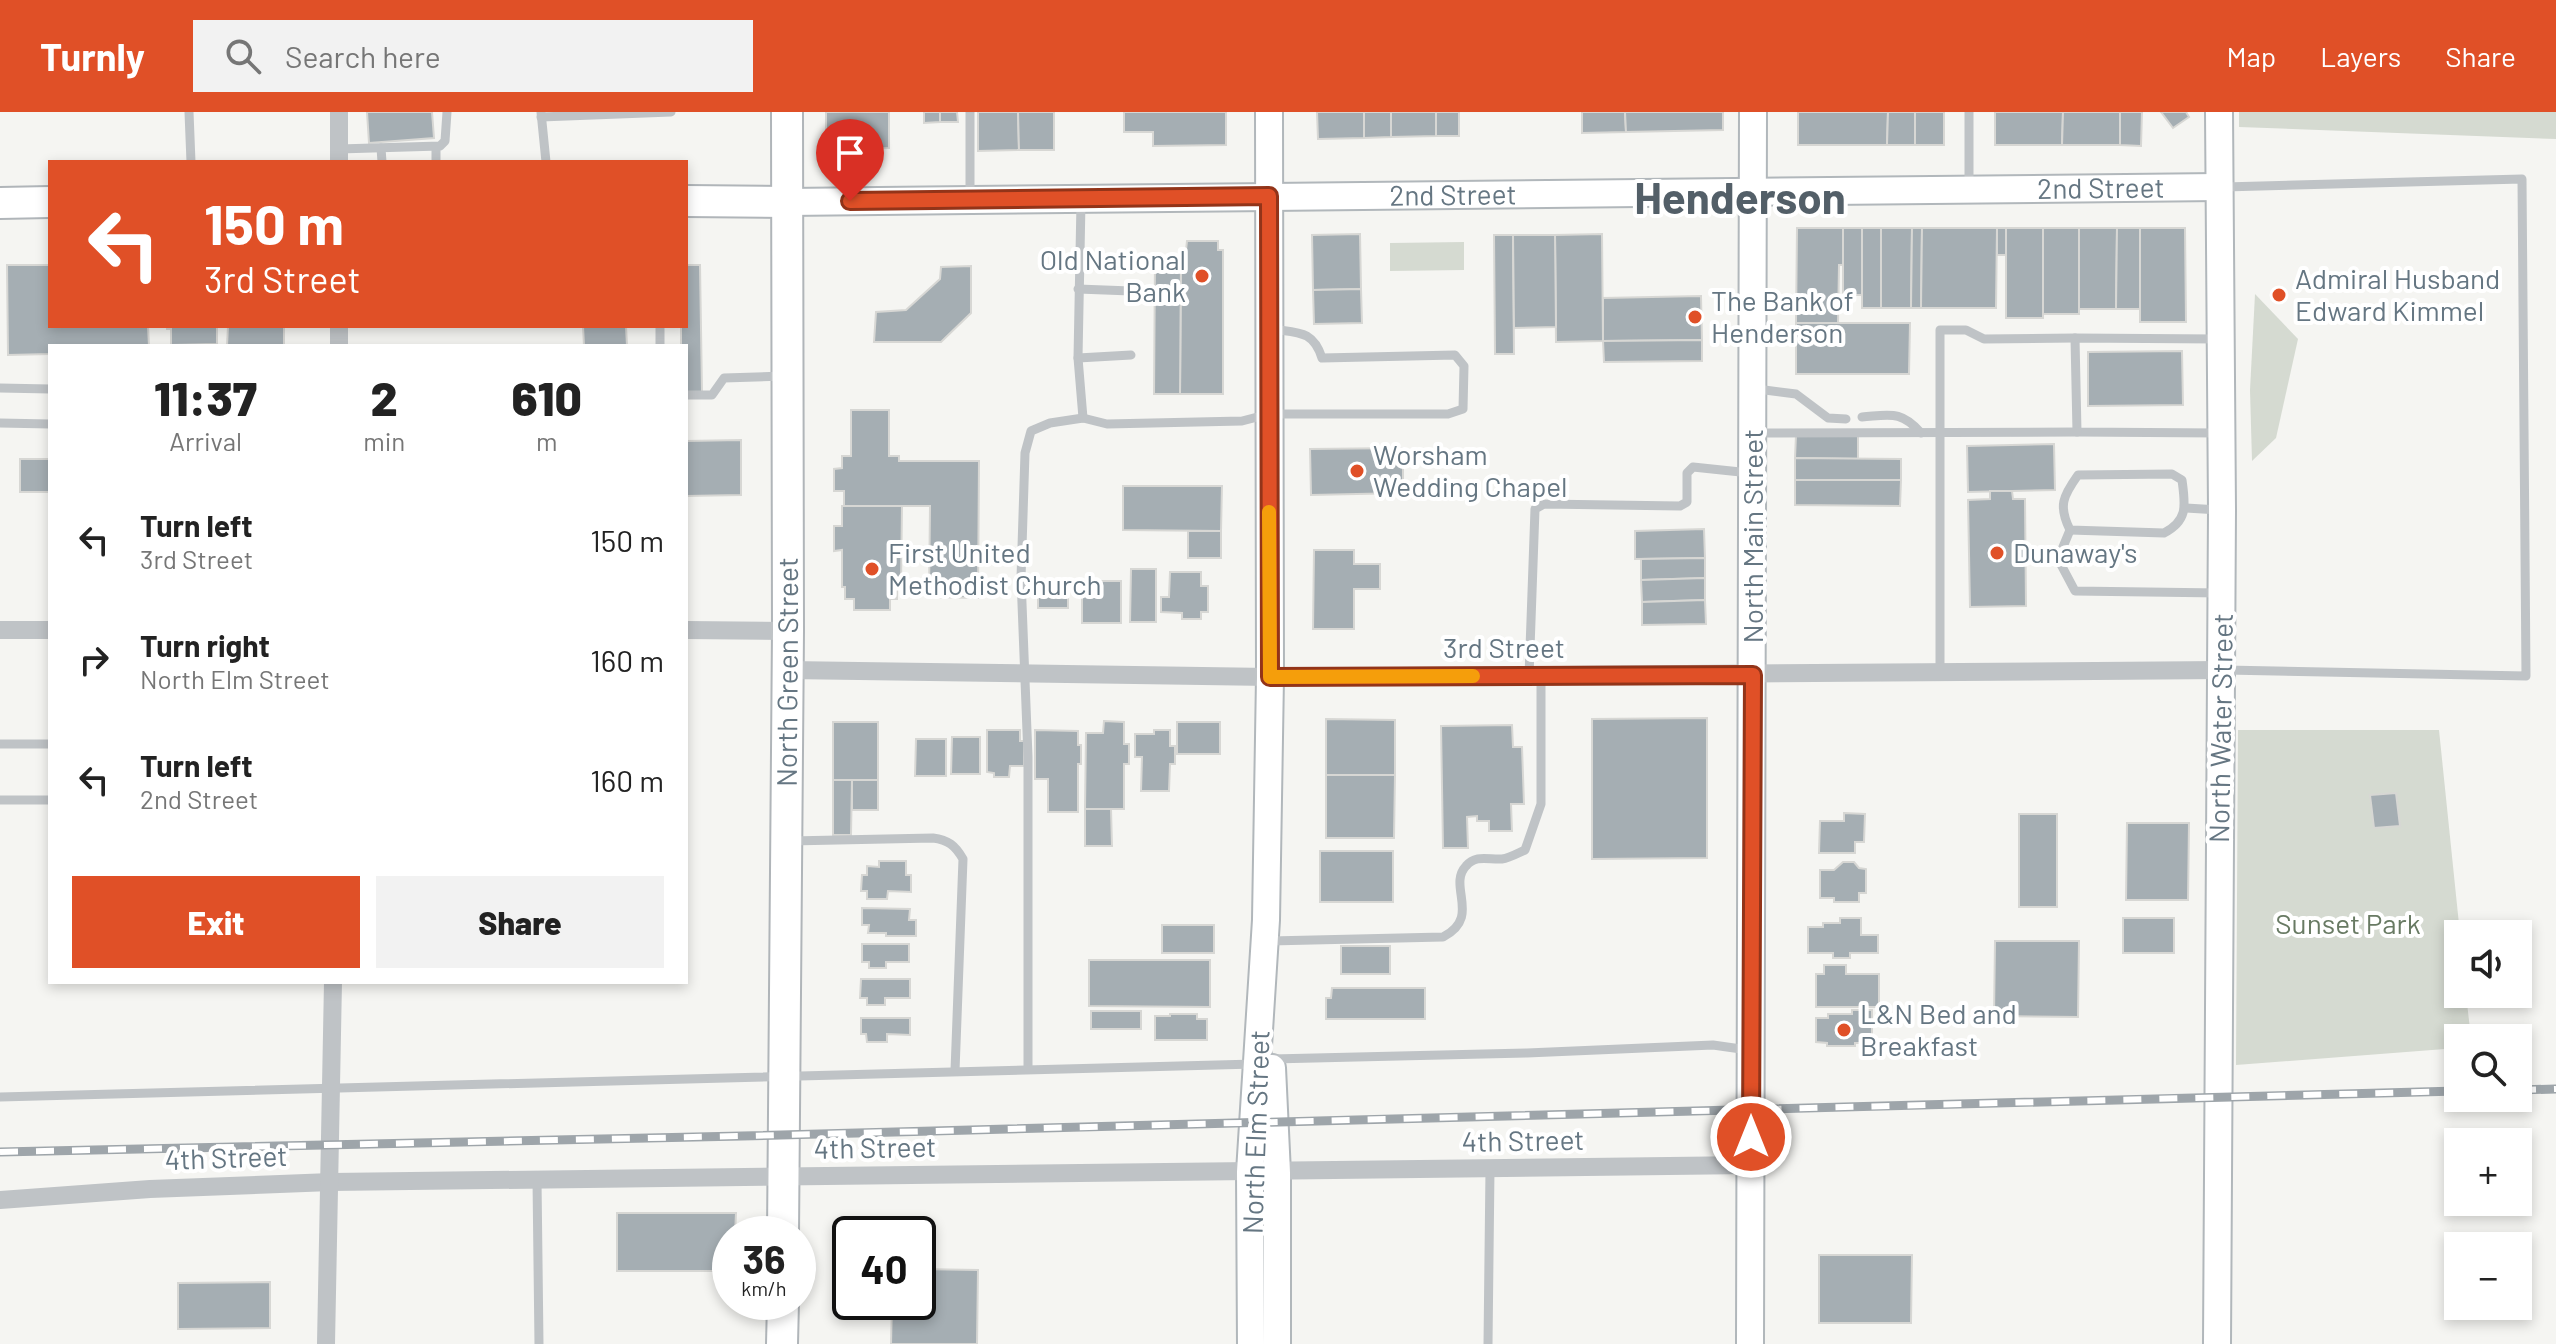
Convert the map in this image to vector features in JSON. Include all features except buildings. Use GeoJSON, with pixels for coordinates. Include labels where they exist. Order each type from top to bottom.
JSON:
{"type":"FeatureCollection","features":[{"type":"Feature","properties":{"kind":"main road","name":"North Green Street"},"geometry":{"type":"LineString","coordinates":[[783,1216],[788,670],[787,112]]}},
{"type":"Feature","properties":{"kind":"main road","name":"2nd Street"},"geometry":{"type":"LineString","coordinates":[[688,201],[787,202]]}},
{"type":"Feature","properties":{"kind":"main road"},"geometry":{"type":"LineString","coordinates":[[0,203],[48,202]]}},
{"type":"Feature","properties":{"kind":"main road"},"geometry":{"type":"LineString","coordinates":[[782,1344],[783,1320]]}},
{"type":"Feature","properties":{"kind":"street"},"geometry":{"type":"LineString","coordinates":[[339,112],[339,155]]}},
{"type":"Feature","properties":{"kind":"street","name":"North Elm Street"},"geometry":{"type":"LineString","coordinates":[[1251,1344],[1264,1172],[1270,677],[1269,112]]}},
{"type":"Feature","properties":{"kind":"street","name":"North Main Street"},"geometry":{"type":"LineString","coordinates":[[1750,1344],[1753,112]]}},
{"type":"Feature","properties":{"kind":"street","name":"North Water Street"},"geometry":{"type":"LineString","coordinates":[[2217,1344],[2222,670],[2219,112]]}},
{"type":"Feature","properties":{"kind":"street","name":"2nd Street"},"geometry":{"type":"LineString","coordinates":[[787,202],[2219,187]]}},
{"type":"Feature","properties":{"kind":"street"},"geometry":{"type":"LineString","coordinates":[[0,630],[48,630]]}},
{"type":"Feature","properties":{"kind":"street"},"geometry":{"type":"LineString","coordinates":[[688,630],[788,631]]}},
{"type":"Feature","properties":{"kind":"street","name":"3rd Street"},"geometry":{"type":"LineString","coordinates":[[788,670],[1270,677],[2222,670]]}},
{"type":"Feature","properties":{"kind":"street"},"geometry":{"type":"LineString","coordinates":[[326,1344],[333,984]]}},
{"type":"Feature","properties":{"kind":"street","name":"4th Street"},"geometry":{"type":"LineString","coordinates":[[0,1200],[150,1189],[331,1182],[1751,1165]]}},
{"type":"Feature","properties":{"kind":"street","name":"North Elm Street"},"geometry":{"type":"LineString","coordinates":[[1264,1172],[1277,1344]]}},
{"type":"Feature","properties":{"kind":"lane"},"geometry":{"type":"LineString","coordinates":[[189,112],[191,160]]}},
{"type":"Feature","properties":{"kind":"lane"},"geometry":{"type":"LineString","coordinates":[[339,155],[381,148],[436,148],[445,141],[447,112]]}},
{"type":"Feature","properties":{"kind":"lane"},"geometry":{"type":"LineString","coordinates":[[546,160],[541,114],[671,112]]}},
{"type":"Feature","properties":{"kind":"lane"},"geometry":{"type":"LineString","coordinates":[[970,112],[970,200]]}},
{"type":"Feature","properties":{"kind":"lane"},"geometry":{"type":"LineString","coordinates":[[1969,112],[1969,189]]}},
{"type":"Feature","properties":{"kind":"lane"},"geometry":{"type":"LineString","coordinates":[[381,148],[382,160]]}},
{"type":"Feature","properties":{"kind":"lane"},"geometry":{"type":"LineString","coordinates":[[436,148],[436,160]]}},
{"type":"Feature","properties":{"kind":"lane"},"geometry":{"type":"LineString","coordinates":[[2219,187],[2522,179],[2526,676],[2222,670]]}},
{"type":"Feature","properties":{"kind":"lane"},"geometry":{"type":"LineString","coordinates":[[1081,198],[1078,358],[1083,418]]}},
{"type":"Feature","properties":{"kind":"lane"},"geometry":{"type":"LineString","coordinates":[[1078,289],[1131,291]]}},
{"type":"Feature","properties":{"kind":"lane"},"geometry":{"type":"LineString","coordinates":[[1028,1069],[1028,757],[1021,578],[1025,453],[1031,431],[1050,423],[1083,418],[1122,424],[1242,421],[1269,414],[1448,414],[1463,409],[1464,366],[1455,355],[1322,358],[1318,346],[1309,336],[1269,328]]}},
{"type":"Feature","properties":{"kind":"lane"},"geometry":{"type":"LineString","coordinates":[[1940,673],[1940,330],[1966,330],[1984,339],[2221,339]]}},
{"type":"Feature","properties":{"kind":"lane"},"geometry":{"type":"LineString","coordinates":[[2075,338],[2077,432]]}},
{"type":"Feature","properties":{"kind":"lane"},"geometry":{"type":"LineString","coordinates":[[1078,358],[1131,355]]}},
{"type":"Feature","properties":{"kind":"lane"},"geometry":{"type":"LineString","coordinates":[[688,395],[712,395],[724,378],[788,376]]}},
{"type":"Feature","properties":{"kind":"lane"},"geometry":{"type":"LineString","coordinates":[[0,388],[48,389]]}},
{"type":"Feature","properties":{"kind":"lane"},"geometry":{"type":"LineString","coordinates":[[1753,389],[1796,394],[1828,418],[1846,419]]}},
{"type":"Feature","properties":{"kind":"lane"},"geometry":{"type":"LineString","coordinates":[[1862,417],[1895,414],[1909,419],[1921,433]]}},
{"type":"Feature","properties":{"kind":"lane"},"geometry":{"type":"LineString","coordinates":[[0,423],[48,424]]}},
{"type":"Feature","properties":{"kind":"lane"},"geometry":{"type":"LineString","coordinates":[[1753,433],[2222,433]]}},
{"type":"Feature","properties":{"kind":"lane"},"geometry":{"type":"LineString","coordinates":[[1267,930],[1443,937],[1457,930],[1462,918],[1461,876],[1466,866],[1480,858],[1504,859],[1525,850],[1541,804],[1535,676],[1535,509],[1544,504],[1680,506],[1687,502],[1687,473],[1693,467],[1753,473]]}},
{"type":"Feature","properties":{"kind":"lane"},"geometry":{"type":"LineString","coordinates":[[2070,530],[2164,533],[2176,527],[2186,508],[2182,480],[2172,474],[2078,475],[2065,493],[2062,514],[2070,530],[2058,559],[2075,591],[2222,593]]}},
{"type":"Feature","properties":{"kind":"lane"},"geometry":{"type":"LineString","coordinates":[[2186,508],[2222,510]]}},
{"type":"Feature","properties":{"kind":"lane"},"geometry":{"type":"LineString","coordinates":[[0,744],[48,744]]}},
{"type":"Feature","properties":{"kind":"lane"},"geometry":{"type":"LineString","coordinates":[[0,800],[48,800]]}},
{"type":"Feature","properties":{"kind":"lane"},"geometry":{"type":"LineString","coordinates":[[786,841],[933,838],[947,840],[957,848],[963,859],[955,1071]]}},
{"type":"Feature","properties":{"kind":"lane"},"geometry":{"type":"LineString","coordinates":[[0,1097],[1028,1069],[1713,1045],[1751,1050]]}},
{"type":"Feature","properties":{"kind":"lane"},"geometry":{"type":"LineString","coordinates":[[1488,1344],[1490,1169]]}},
{"type":"Feature","properties":{"kind":"lane"},"geometry":{"type":"LineString","coordinates":[[537,1180],[539,1344]]}},
{"type":"Feature","properties":{"kind":"green space"},"geometry":{"type":"Polygon","coordinates":[[[2239,112],[2556,112],[2556,139],[2239,127],[2239,112]]]}},
{"type":"Feature","properties":{"kind":"green space"},"geometry":{"type":"Polygon","coordinates":[[[1464,242],[1464,270],[1390,271],[1390,243],[1464,242]]]}},
{"type":"Feature","properties":{"kind":"green space"},"geometry":{"type":"Polygon","coordinates":[[[2255,294],[2298,339],[2276,438],[2252,461],[2250,390],[2255,294]]]}},
{"type":"Feature","properties":{"kind":"green space","name":"Sunset Park"},"geometry":{"type":"Polygon","coordinates":[[[2238,730],[2439,730],[2459,920],[2444,920],[2444,1008],[2468,1008],[2469,1024],[2444,1024],[2444,1049],[2236,1065],[2238,730]]]}},
{"type":"Feature","properties":{"kind":"railway"},"geometry":{"type":"LineString","coordinates":[[2532,1090],[2556,1089]]}},
{"type":"Feature","properties":{"kind":"railway"},"geometry":{"type":"LineString","coordinates":[[0,1152],[742,1136],[2444,1091]]}},
{"type":"Feature","properties":{"kind":"slow traffic"},"geometry":{"type":"LineString","coordinates":[[1269,512],[1270,677],[1473,676]]}},
{"type":"Feature","properties":{"kind":"place","name":"Old National Bank"},"geometry":{"type":"Point","coordinates":[1202,276]}},
{"type":"Feature","properties":{"kind":"place","name":"Admiral Husband Edward Kimmel"},"geometry":{"type":"Point","coordinates":[2279,295]}},
{"type":"Feature","properties":{"kind":"place","name":"The Bank of Henderson"},"geometry":{"type":"Point","coordinates":[1695,317]}},
{"type":"Feature","properties":{"kind":"place","name":"Worsham Wedding Chapel"},"geometry":{"type":"Point","coordinates":[1357,471]}},
{"type":"Feature","properties":{"kind":"place","name":"Dunaway's"},"geometry":{"type":"Point","coordinates":[1997,553]}},
{"type":"Feature","properties":{"kind":"place","name":"First United Methodist Church"},"geometry":{"type":"Point","coordinates":[872,569]}},
{"type":"Feature","properties":{"kind":"place","name":"L&N Bed and Breakfast"},"geometry":{"type":"Point","coordinates":[1844,1030]}},
{"type":"Feature","properties":{"kind":"district","name":"Henderson"},"geometry":{"type":"Point","coordinates":[1740,199]}},
{"type":"Feature","properties":{"kind":"route"},"geometry":{"type":"LineString","coordinates":[[850,201],[1269,196],[1270,677],[1753,675],[1751,1137]]}}]}
